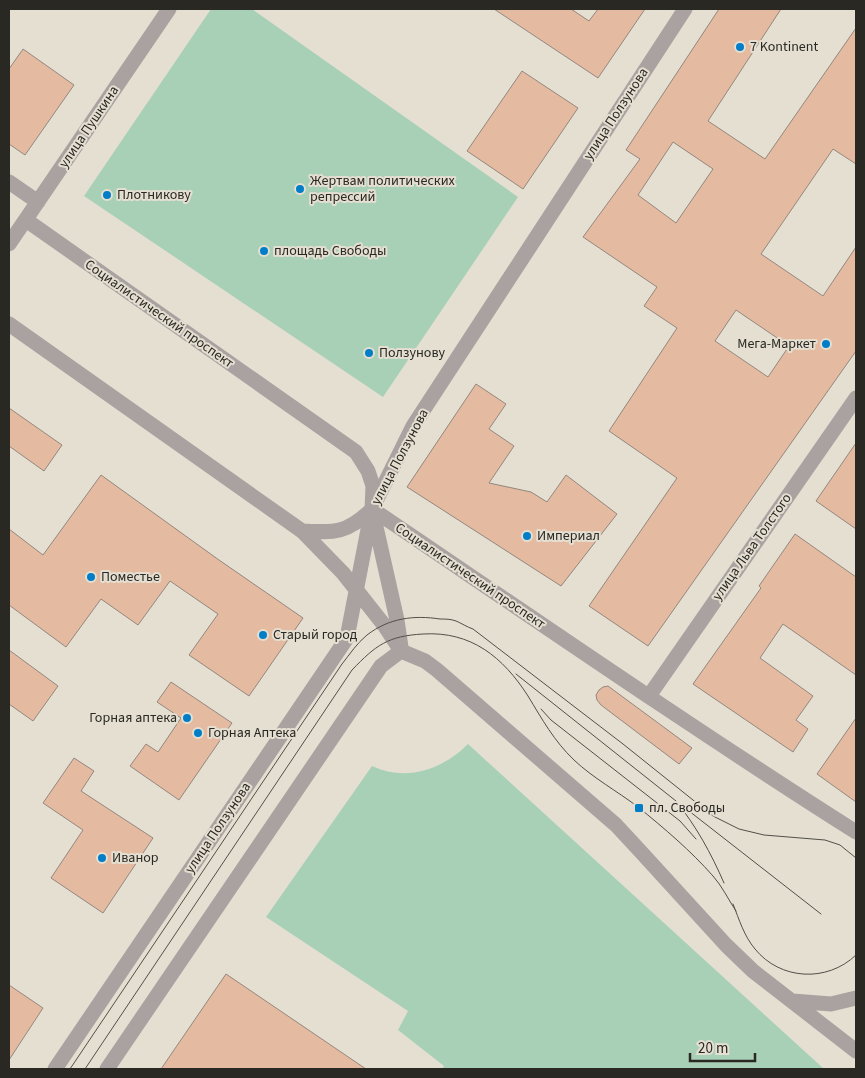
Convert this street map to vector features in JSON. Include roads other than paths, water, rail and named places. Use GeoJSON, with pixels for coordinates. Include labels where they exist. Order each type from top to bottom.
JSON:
{"type":"FeatureCollection","features":[{"type":"Feature","properties":{"kind":"street","name":"улица Пушкина"},"geometry":{"type":"LineString","coordinates":[[9,244],[169,9]]}},
{"type":"Feature","properties":{"kind":"street","name":"улица Ползунова"},"geometry":{"type":"LineString","coordinates":[[55,1069],[347,638],[372,509],[413,426],[685,9]]}},
{"type":"Feature","properties":{"kind":"street"},"geometry":{"type":"LineString","coordinates":[[9,182],[38,202]]}},
{"type":"Feature","properties":{"kind":"street","name":"Социалистический проспект"},"geometry":{"type":"LineString","coordinates":[[26,220],[356,452],[368,471],[373,486],[372,509],[767,776],[856,832]]}},
{"type":"Feature","properties":{"kind":"street"},"geometry":{"type":"LineString","coordinates":[[9,324],[302,531],[343,573],[384,624],[402,650],[424,661],[616,825],[726,945],[753,971],[856,1051]]}},
{"type":"Feature","properties":{"kind":"street","name":"улица Льва Толстого"},"geometry":{"type":"LineString","coordinates":[[648,696],[856,398]]}},
{"type":"Feature","properties":{"kind":"street"},"geometry":{"type":"LineString","coordinates":[[302,531],[327,532],[346,529],[360,521],[372,509]]}},
{"type":"Feature","properties":{"kind":"street"},"geometry":{"type":"LineString","coordinates":[[372,509],[402,650]]}},
{"type":"Feature","properties":{"kind":"street"},"geometry":{"type":"LineString","coordinates":[[107,1069],[381,666],[402,650]]}},
{"type":"Feature","properties":{"kind":"street"},"geometry":{"type":"LineString","coordinates":[[793,1001],[832,1004],[856,998]]}},
{"type":"Feature","properties":{"kind":"tram line"},"geometry":{"type":"LineString","coordinates":[[70,1069],[342,664],[367,635],[393,621],[421,617],[448,619],[473,629],[713,816],[739,829],[764,835],[825,840],[840,845],[856,858]]}},
{"type":"Feature","properties":{"kind":"tram line"},"geometry":{"type":"LineString","coordinates":[[85,1069],[352,670],[368,654],[383,643],[401,637],[423,634],[440,634],[456,637],[471,642],[496,658],[518,682],[549,730],[567,753],[589,773],[638,807],[667,831],[705,867],[722,888],[736,911]]}},
{"type":"Feature","properties":{"kind":"tram line"},"geometry":{"type":"LineString","coordinates":[[516,674],[676,801],[703,840],[724,883]]}},
{"type":"Feature","properties":{"kind":"tram line"},"geometry":{"type":"LineString","coordinates":[[541,709],[551,720],[680,821],[696,839]]}},
{"type":"Feature","properties":{"kind":"tram line"},"geometry":{"type":"LineString","coordinates":[[689,811],[821,914]]}},
{"type":"Feature","properties":{"kind":"tram line"},"geometry":{"type":"LineString","coordinates":[[733,904],[751,944],[765,959],[777,967],[790,972],[818,974],[832,970],[856,955]]}},
{"type":"Feature","properties":{"kind":"place","name":"7 Kontinent"},"geometry":{"type":"Point","coordinates":[740,47]}},
{"type":"Feature","properties":{"kind":"place","name":"Жертвам политических репрессий"},"geometry":{"type":"Point","coordinates":[300,189]}},
{"type":"Feature","properties":{"kind":"place","name":"Плотникову"},"geometry":{"type":"Point","coordinates":[107,195]}},
{"type":"Feature","properties":{"kind":"place","name":"площадь Свободы"},"geometry":{"type":"Point","coordinates":[264,251]}},
{"type":"Feature","properties":{"kind":"place","name":"Мега-Маркет"},"geometry":{"type":"Point","coordinates":[826,344]}},
{"type":"Feature","properties":{"kind":"place","name":"Ползунову"},"geometry":{"type":"Point","coordinates":[369,353]}},
{"type":"Feature","properties":{"kind":"place","name":"Империал"},"geometry":{"type":"Point","coordinates":[527,536]}},
{"type":"Feature","properties":{"kind":"place","name":"Поместье"},"geometry":{"type":"Point","coordinates":[91,577]}},
{"type":"Feature","properties":{"kind":"place","name":"Старый город"},"geometry":{"type":"Point","coordinates":[263,635]}},
{"type":"Feature","properties":{"kind":"place","name":"Горная аптека"},"geometry":{"type":"Point","coordinates":[187,718]}},
{"type":"Feature","properties":{"kind":"place","name":"Горная Аптека"},"geometry":{"type":"Point","coordinates":[198,733]}},
{"type":"Feature","properties":{"kind":"place","name":"пл. Свободы"},"geometry":{"type":"Point","coordinates":[639,808]}},
{"type":"Feature","properties":{"kind":"place","name":"Иванор"},"geometry":{"type":"Point","coordinates":[102,858]}}]}
